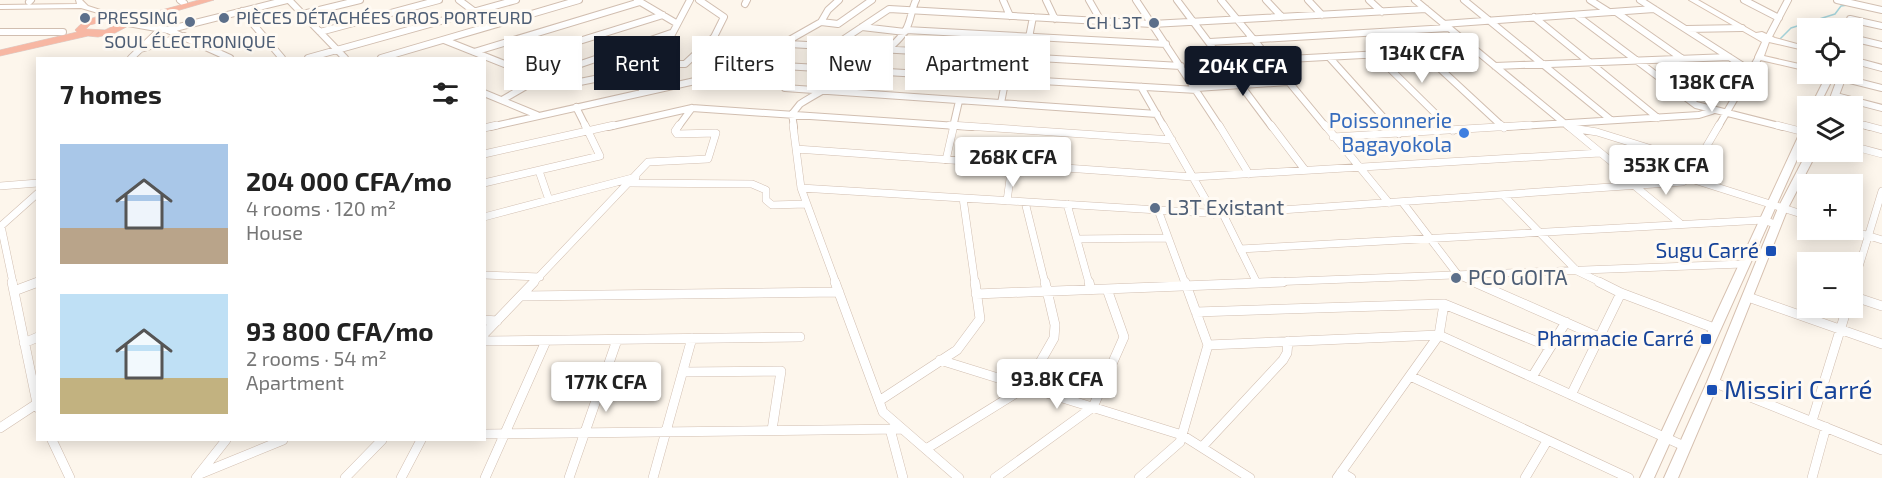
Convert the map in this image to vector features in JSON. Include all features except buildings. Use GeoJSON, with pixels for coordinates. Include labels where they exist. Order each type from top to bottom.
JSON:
{"type":"FeatureCollection","features":[{"type":"Feature","properties":{"kind":"highway"},"geometry":{"type":"LineString","coordinates":[[0,51],[86,27],[111,31],[123,19],[182,1],[196,0]]}},
{"type":"Feature","properties":{"kind":"highway"},"geometry":{"type":"LineString","coordinates":[[0,51],[63,32],[209,0]]}},
{"type":"Feature","properties":{"kind":"street"},"geometry":{"type":"LineString","coordinates":[[111,31],[136,27],[162,28],[288,0],[344,57]]}},
{"type":"Feature","properties":{"kind":"street"},"geometry":{"type":"LineString","coordinates":[[303,14],[360,0]]}},
{"type":"Feature","properties":{"kind":"street"},"geometry":{"type":"LineString","coordinates":[[320,32],[438,0]]}},
{"type":"Feature","properties":{"kind":"street"},"geometry":{"type":"LineString","coordinates":[[459,0],[475,12]]}},
{"type":"Feature","properties":{"kind":"street"},"geometry":{"type":"LineString","coordinates":[[312,57],[516,0]]}},
{"type":"Feature","properties":{"kind":"street"},"geometry":{"type":"LineString","coordinates":[[385,57],[579,0]]}},
{"type":"Feature","properties":{"kind":"street"},"geometry":{"type":"LineString","coordinates":[[670,36],[690,0]]}},
{"type":"Feature","properties":{"kind":"street"},"geometry":{"type":"LineString","coordinates":[[680,64],[686,64],[714,37],[724,17],[699,0]]}},
{"type":"Feature","properties":{"kind":"street"},"geometry":{"type":"LineString","coordinates":[[795,37],[821,22],[828,10],[840,0]]}},
{"type":"Feature","properties":{"kind":"street"},"geometry":{"type":"LineString","coordinates":[[828,1],[840,0]]}},
{"type":"Feature","properties":{"kind":"street"},"geometry":{"type":"LineString","coordinates":[[821,22],[838,24],[872,0]]}},
{"type":"Feature","properties":{"kind":"street"},"geometry":{"type":"LineString","coordinates":[[893,46],[906,31],[909,10],[916,0]]}},
{"type":"Feature","properties":{"kind":"street"},"geometry":{"type":"LineString","coordinates":[[1003,0],[1010,16]]}},
{"type":"Feature","properties":{"kind":"street"},"geometry":{"type":"LineString","coordinates":[[1046,0],[1055,19]]}},
{"type":"Feature","properties":{"kind":"street"},"geometry":{"type":"LineString","coordinates":[[1089,0],[1101,21]]}},
{"type":"Feature","properties":{"kind":"street"},"geometry":{"type":"LineString","coordinates":[[1136,0],[1196,89],[1249,174]]}},
{"type":"Feature","properties":{"kind":"street"},"geometry":{"type":"LineString","coordinates":[[1178,0],[1305,170]]}},
{"type":"Feature","properties":{"kind":"street"},"geometry":{"type":"LineString","coordinates":[[1221,0],[1389,203]]}},
{"type":"Feature","properties":{"kind":"street"},"geometry":{"type":"LineString","coordinates":[[1266,0],[1282,17]]}},
{"type":"Feature","properties":{"kind":"street"},"geometry":{"type":"LineString","coordinates":[[1308,0],[1322,15]]}},
{"type":"Feature","properties":{"kind":"street"},"geometry":{"type":"LineString","coordinates":[[1369,0],[1382,12]]}},
{"type":"Feature","properties":{"kind":"street"},"geometry":{"type":"LineString","coordinates":[[1415,0],[1600,153],[1681,224]]}},
{"type":"Feature","properties":{"kind":"street"},"geometry":{"type":"LineString","coordinates":[[1464,0],[1611,120]]}},
{"type":"Feature","properties":{"kind":"street"},"geometry":{"type":"LineString","coordinates":[[1590,0],[1613,12],[1731,93]]}},
{"type":"Feature","properties":{"kind":"street"},"geometry":{"type":"LineString","coordinates":[[1640,0],[1751,71]]}},
{"type":"Feature","properties":{"kind":"street"},"geometry":{"type":"LineString","coordinates":[[801,188],[1223,214],[1683,183],[1766,44],[1765,41],[1693,0]]}},
{"type":"Feature","properties":{"kind":"street"},"geometry":{"type":"LineString","coordinates":[[1699,0],[1768,38],[1797,46]]}},
{"type":"Feature","properties":{"kind":"street"},"geometry":{"type":"LineString","coordinates":[[1744,0],[1779,18]]}},
{"type":"Feature","properties":{"kind":"street"},"geometry":{"type":"LineString","coordinates":[[1768,38],[1788,0]]}},
{"type":"Feature","properties":{"kind":"street"},"geometry":{"type":"LineString","coordinates":[[1837,0],[1882,10]]}},
{"type":"Feature","properties":{"kind":"street"},"geometry":{"type":"LineString","coordinates":[[474,52],[639,1],[676,23]]}},
{"type":"Feature","properties":{"kind":"street"},"geometry":{"type":"LineString","coordinates":[[0,2],[81,4],[123,19],[185,36],[228,57]]}},
{"type":"Feature","properties":{"kind":"street"},"geometry":{"type":"LineString","coordinates":[[0,7],[81,4]]}},
{"type":"Feature","properties":{"kind":"street"},"geometry":{"type":"LineString","coordinates":[[81,4],[86,27]]}},
{"type":"Feature","properties":{"kind":"street"},"geometry":{"type":"LineString","coordinates":[[848,36],[886,10],[1152,24],[1426,9]]}},
{"type":"Feature","properties":{"kind":"street"},"geometry":{"type":"LineString","coordinates":[[1210,42],[1654,9]]}},
{"type":"Feature","properties":{"kind":"street"},"geometry":{"type":"LineString","coordinates":[[242,11],[281,57]]}},
{"type":"Feature","properties":{"kind":"street"},"geometry":{"type":"LineString","coordinates":[[582,40],[663,15]]}},
{"type":"Feature","properties":{"kind":"street"},"geometry":{"type":"LineString","coordinates":[[1576,15],[1696,105],[1712,111]]}},
{"type":"Feature","properties":{"kind":"street"},"geometry":{"type":"LineString","coordinates":[[1030,36],[1033,17]]}},
{"type":"Feature","properties":{"kind":"street"},"geometry":{"type":"LineString","coordinates":[[1534,17],[1658,118]]}},
{"type":"Feature","properties":{"kind":"street"},"geometry":{"type":"LineString","coordinates":[[1863,22],[1882,26]]}},
{"type":"Feature","properties":{"kind":"street"},"geometry":{"type":"LineString","coordinates":[[862,27],[1009,36]]}},
{"type":"Feature","properties":{"kind":"street"},"geometry":{"type":"LineString","coordinates":[[132,57],[162,28]]}},
{"type":"Feature","properties":{"kind":"street"},"geometry":{"type":"LineString","coordinates":[[1685,29],[1742,28]]}},
{"type":"Feature","properties":{"kind":"street"},"geometry":{"type":"LineString","coordinates":[[0,32],[63,32]]}},
{"type":"Feature","properties":{"kind":"street"},"geometry":{"type":"LineString","coordinates":[[582,64],[671,33]]}},
{"type":"Feature","properties":{"kind":"street"},"geometry":{"type":"LineString","coordinates":[[137,50],[185,36]]}},
{"type":"Feature","properties":{"kind":"street"},"geometry":{"type":"LineString","coordinates":[[1050,38],[1166,45]]}},
{"type":"Feature","properties":{"kind":"street"},"geometry":{"type":"LineString","coordinates":[[444,40],[504,64]]}},
{"type":"Feature","properties":{"kind":"street"},"geometry":{"type":"LineString","coordinates":[[1863,41],[1882,45]]}},
{"type":"Feature","properties":{"kind":"street"},"geometry":{"type":"LineString","coordinates":[[1270,60],[1474,49]]}},
{"type":"Feature","properties":{"kind":"street"},"geometry":{"type":"LineString","coordinates":[[1422,52],[1504,128]]}},
{"type":"Feature","properties":{"kind":"street"},"geometry":{"type":"LineString","coordinates":[[396,54],[404,57]]}},
{"type":"Feature","properties":{"kind":"street"},"geometry":{"type":"LineString","coordinates":[[1375,54],[1453,131]]}},
{"type":"Feature","properties":{"kind":"street"},"geometry":{"type":"LineString","coordinates":[[1329,57],[1399,134]]}},
{"type":"Feature","properties":{"kind":"street"},"geometry":{"type":"LineString","coordinates":[[1495,66],[1729,57]]}},
{"type":"Feature","properties":{"kind":"street"},"geometry":{"type":"LineString","coordinates":[[1759,57],[1797,66]]}},
{"type":"Feature","properties":{"kind":"street"},"geometry":{"type":"LineString","coordinates":[[1050,59],[1181,66]]}},
{"type":"Feature","properties":{"kind":"street"},"geometry":{"type":"LineString","coordinates":[[1863,63],[1882,68]]}},
{"type":"Feature","properties":{"kind":"street"},"geometry":{"type":"LineString","coordinates":[[486,128],[692,82]]}},
{"type":"Feature","properties":{"kind":"street"},"geometry":{"type":"LineString","coordinates":[[1050,82],[1196,89],[1288,82]]}},
{"type":"Feature","properties":{"kind":"street"},"geometry":{"type":"LineString","coordinates":[[1863,82],[1882,88]]}},
{"type":"Feature","properties":{"kind":"street"},"geometry":{"type":"LineString","coordinates":[[1836,96],[1840,84]]}},
{"type":"Feature","properties":{"kind":"street"},"geometry":{"type":"LineString","coordinates":[[1141,87],[1214,214]]}},
{"type":"Feature","properties":{"kind":"street"},"geometry":{"type":"LineString","coordinates":[[795,89],[1157,114]]}},
{"type":"Feature","properties":{"kind":"street"},"geometry":{"type":"LineString","coordinates":[[502,100],[519,90]]}},
{"type":"Feature","properties":{"kind":"street"},"geometry":{"type":"LineString","coordinates":[[1001,103],[1003,90]]}},
{"type":"Feature","properties":{"kind":"street"},"geometry":{"type":"LineString","coordinates":[[818,91],[800,104],[792,114],[801,188],[882,412],[959,478]]}},
{"type":"Feature","properties":{"kind":"street"},"geometry":{"type":"LineString","coordinates":[[486,94],[538,116]]}},
{"type":"Feature","properties":{"kind":"street"},"geometry":{"type":"LineString","coordinates":[[946,160],[959,100]]}},
{"type":"Feature","properties":{"kind":"street"},"geometry":{"type":"LineString","coordinates":[[1863,103],[1882,108]]}},
{"type":"Feature","properties":{"kind":"street"},"geometry":{"type":"LineString","coordinates":[[486,183],[600,156],[576,107]]}},
{"type":"Feature","properties":{"kind":"street"},"geometry":{"type":"LineString","coordinates":[[486,154],[692,108],[1172,140]]}},
{"type":"Feature","properties":{"kind":"street"},"geometry":{"type":"LineString","coordinates":[[486,332],[651,161],[695,162],[708,159],[716,133],[677,134],[675,131],[692,108]]}},
{"type":"Feature","properties":{"kind":"street"},"geometry":{"type":"LineString","coordinates":[[1334,137],[1566,125],[1699,115],[1712,111],[1727,111],[1797,128]]}},
{"type":"Feature","properties":{"kind":"street"},"geometry":{"type":"LineString","coordinates":[[1566,125],[1697,163]]}},
{"type":"Feature","properties":{"kind":"street"},"geometry":{"type":"LineString","coordinates":[[1863,125],[1882,130]]}},
{"type":"Feature","properties":{"kind":"street"},"geometry":{"type":"LineString","coordinates":[[1647,478],[1797,148]]}},
{"type":"Feature","properties":{"kind":"street"},"geometry":{"type":"LineString","coordinates":[[796,149],[1193,177],[1600,153]]}},
{"type":"Feature","properties":{"kind":"street"},"geometry":{"type":"LineString","coordinates":[[1863,149],[1882,154]]}},
{"type":"Feature","properties":{"kind":"street"},"geometry":{"type":"LineString","coordinates":[[1671,478],[1713,382],[1783,208],[1807,162]]}},
{"type":"Feature","properties":{"kind":"street"},"geometry":{"type":"LineString","coordinates":[[1007,201],[1012,165]]}},
{"type":"Feature","properties":{"kind":"street"},"geometry":{"type":"LineString","coordinates":[[540,171],[549,200]]}},
{"type":"Feature","properties":{"kind":"street"},"geometry":{"type":"LineString","coordinates":[[1688,178],[1797,212]]}},
{"type":"Feature","properties":{"kind":"street"},"geometry":{"type":"LineString","coordinates":[[486,216],[634,179],[752,184],[766,190],[766,200],[772,205],[807,204]]}},
{"type":"Feature","properties":{"kind":"street"},"geometry":{"type":"LineString","coordinates":[[0,186],[36,183]]}},
{"type":"Feature","properties":{"kind":"street"},"geometry":{"type":"LineString","coordinates":[[1862,252],[1867,235],[1880,208],[1882,191]]}},
{"type":"Feature","properties":{"kind":"street"},"geometry":{"type":"LineString","coordinates":[[36,195],[2,226],[36,400]]}},
{"type":"Feature","properties":{"kind":"street"},"geometry":{"type":"LineString","coordinates":[[1504,196],[1576,271],[1621,293],[1714,328]]}},
{"type":"Feature","properties":{"kind":"street"},"geometry":{"type":"LineString","coordinates":[[879,400],[957,350],[980,318],[963,198]]}},
{"type":"Feature","properties":{"kind":"street"},"geometry":{"type":"LineString","coordinates":[[926,450],[1026,387],[1054,338],[1055,326],[1025,202]]}},
{"type":"Feature","properties":{"kind":"street"},"geometry":{"type":"LineString","coordinates":[[1403,203],[1458,275],[1599,337]]}},
{"type":"Feature","properties":{"kind":"street"},"geometry":{"type":"LineString","coordinates":[[1067,204],[1091,290]]}},
{"type":"Feature","properties":{"kind":"street"},"geometry":{"type":"LineString","coordinates":[[1139,478],[1180,442],[1208,345],[1158,210]]}},
{"type":"Feature","properties":{"kind":"street"},"geometry":{"type":"LineString","coordinates":[[1223,214],[1257,283]]}},
{"type":"Feature","properties":{"kind":"street"},"geometry":{"type":"LineString","coordinates":[[1240,249],[1764,220],[1777,225]]}},
{"type":"Feature","properties":{"kind":"street"},"geometry":{"type":"LineString","coordinates":[[1863,234],[1882,240]]}},
{"type":"Feature","properties":{"kind":"street"},"geometry":{"type":"LineString","coordinates":[[1077,239],[1168,238]]}},
{"type":"Feature","properties":{"kind":"street"},"geometry":{"type":"LineString","coordinates":[[976,294],[1743,264]]}},
{"type":"Feature","properties":{"kind":"street"},"geometry":{"type":"LineString","coordinates":[[486,275],[540,277]]}},
{"type":"Feature","properties":{"kind":"street"},"geometry":{"type":"LineString","coordinates":[[14,291],[36,280]]}},
{"type":"Feature","properties":{"kind":"street"},"geometry":{"type":"LineString","coordinates":[[995,478],[1093,407],[1124,337],[1107,289]]}},
{"type":"Feature","properties":{"kind":"street"},"geometry":{"type":"LineString","coordinates":[[522,296],[839,292]]}},
{"type":"Feature","properties":{"kind":"street"},"geometry":{"type":"LineString","coordinates":[[1570,394],[1621,293]]}},
{"type":"Feature","properties":{"kind":"street"},"geometry":{"type":"LineString","coordinates":[[1748,297],[1882,344]]}},
{"type":"Feature","properties":{"kind":"street"},"geometry":{"type":"LineString","coordinates":[[1863,300],[1882,306]]}},
{"type":"Feature","properties":{"kind":"street"},"geometry":{"type":"LineString","coordinates":[[1196,312],[1444,304],[1550,347]]}},
{"type":"Feature","properties":{"kind":"street"},"geometry":{"type":"LineString","coordinates":[[1351,478],[1339,475],[1439,335],[1444,304]]}},
{"type":"Feature","properties":{"kind":"street"},"geometry":{"type":"LineString","coordinates":[[1812,422],[1844,318]]}},
{"type":"Feature","properties":{"kind":"street"},"geometry":{"type":"LineString","coordinates":[[486,320],[497,321]]}},
{"type":"Feature","properties":{"kind":"street"},"geometry":{"type":"LineString","coordinates":[[1532,377],[1566,322]]}},
{"type":"Feature","properties":{"kind":"street"},"geometry":{"type":"LineString","coordinates":[[1208,345],[1439,335],[1684,446]]}},
{"type":"Feature","properties":{"kind":"street"},"geometry":{"type":"LineString","coordinates":[[486,342],[800,337]]}},
{"type":"Feature","properties":{"kind":"street"},"geometry":{"type":"LineString","coordinates":[[24,343],[36,338]]}},
{"type":"Feature","properties":{"kind":"street"},"geometry":{"type":"LineString","coordinates":[[653,478],[692,339]]}},
{"type":"Feature","properties":{"kind":"street"},"geometry":{"type":"LineString","coordinates":[[569,478],[617,340]]}},
{"type":"Feature","properties":{"kind":"street"},"geometry":{"type":"LineString","coordinates":[[485,478],[546,341]]}},
{"type":"Feature","properties":{"kind":"street"},"geometry":{"type":"LineString","coordinates":[[1202,447],[1283,360],[1287,353],[1288,341]]}},
{"type":"Feature","properties":{"kind":"street"},"geometry":{"type":"LineString","coordinates":[[940,360],[1182,435],[1250,478]]}},
{"type":"Feature","properties":{"kind":"street"},"geometry":{"type":"LineString","coordinates":[[683,372],[781,371],[772,430]]}},
{"type":"Feature","properties":{"kind":"street"},"geometry":{"type":"LineString","coordinates":[[1410,375],[1629,478]]}},
{"type":"Feature","properties":{"kind":"street"},"geometry":{"type":"LineString","coordinates":[[1713,382],[1882,450]]}},
{"type":"Feature","properties":{"kind":"street"},"geometry":{"type":"LineString","coordinates":[[0,428],[36,406]]}},
{"type":"Feature","properties":{"kind":"street"},"geometry":{"type":"LineString","coordinates":[[1812,478],[1826,427]]}},
{"type":"Feature","properties":{"kind":"street"},"geometry":{"type":"LineString","coordinates":[[890,429],[903,478]]}},
{"type":"Feature","properties":{"kind":"street"},"geometry":{"type":"LineString","coordinates":[[486,434],[902,429]]}},
{"type":"Feature","properties":{"kind":"street"},"geometry":{"type":"LineString","coordinates":[[52,441],[70,478]]}},
{"type":"Feature","properties":{"kind":"street"},"geometry":{"type":"LineString","coordinates":[[198,476],[225,441]]}},
{"type":"Feature","properties":{"kind":"street"},"geometry":{"type":"LineString","coordinates":[[198,476],[281,441]]}},
{"type":"Feature","properties":{"kind":"street"},"geometry":{"type":"LineString","coordinates":[[345,478],[381,441]]}},
{"type":"Feature","properties":{"kind":"street"},"geometry":{"type":"LineString","coordinates":[[401,478],[420,441]]}},
{"type":"Feature","properties":{"kind":"street"},"geometry":{"type":"LineString","coordinates":[[1525,478],[1547,441]]}},
{"type":"Feature","properties":{"kind":"waterway"},"geometry":{"type":"LineString","coordinates":[[1779,40],[1791,28],[1835,14],[1841,6],[1848,5]]}},
{"type":"Feature","properties":{"kind":"place","name":"PRESSING"},"geometry":{"type":"Point","coordinates":[85,18]}},
{"type":"Feature","properties":{"kind":"place","name":"PIÈCES DÉTACHÉES GROS PORTEURD"},"geometry":{"type":"Point","coordinates":[224,18]}},
{"type":"Feature","properties":{"kind":"place","name":"SOUL ÉLECTRONIQUE"},"geometry":{"type":"Point","coordinates":[190,22]}},
{"type":"Feature","properties":{"kind":"place","name":"CH L3T"},"geometry":{"type":"Point","coordinates":[1154,23]}},
{"type":"Feature","properties":{"kind":"place","name":"Poissonnerie Bagayokola"},"geometry":{"type":"Point","coordinates":[1464,133]}},
{"type":"Feature","properties":{"kind":"place","name":"L3T Existant"},"geometry":{"type":"Point","coordinates":[1155,208]}},
{"type":"Feature","properties":{"kind":"place","name":"Sugu Carré"},"geometry":{"type":"Point","coordinates":[1771,251]}},
{"type":"Feature","properties":{"kind":"place","name":"PCO GOITA"},"geometry":{"type":"Point","coordinates":[1456,278]}},
{"type":"Feature","properties":{"kind":"place","name":"Pharmacie Carré"},"geometry":{"type":"Point","coordinates":[1706,339]}},
{"type":"Feature","properties":{"kind":"place","name":"Missiri Carré"},"geometry":{"type":"Point","coordinates":[1712,390]}}]}
